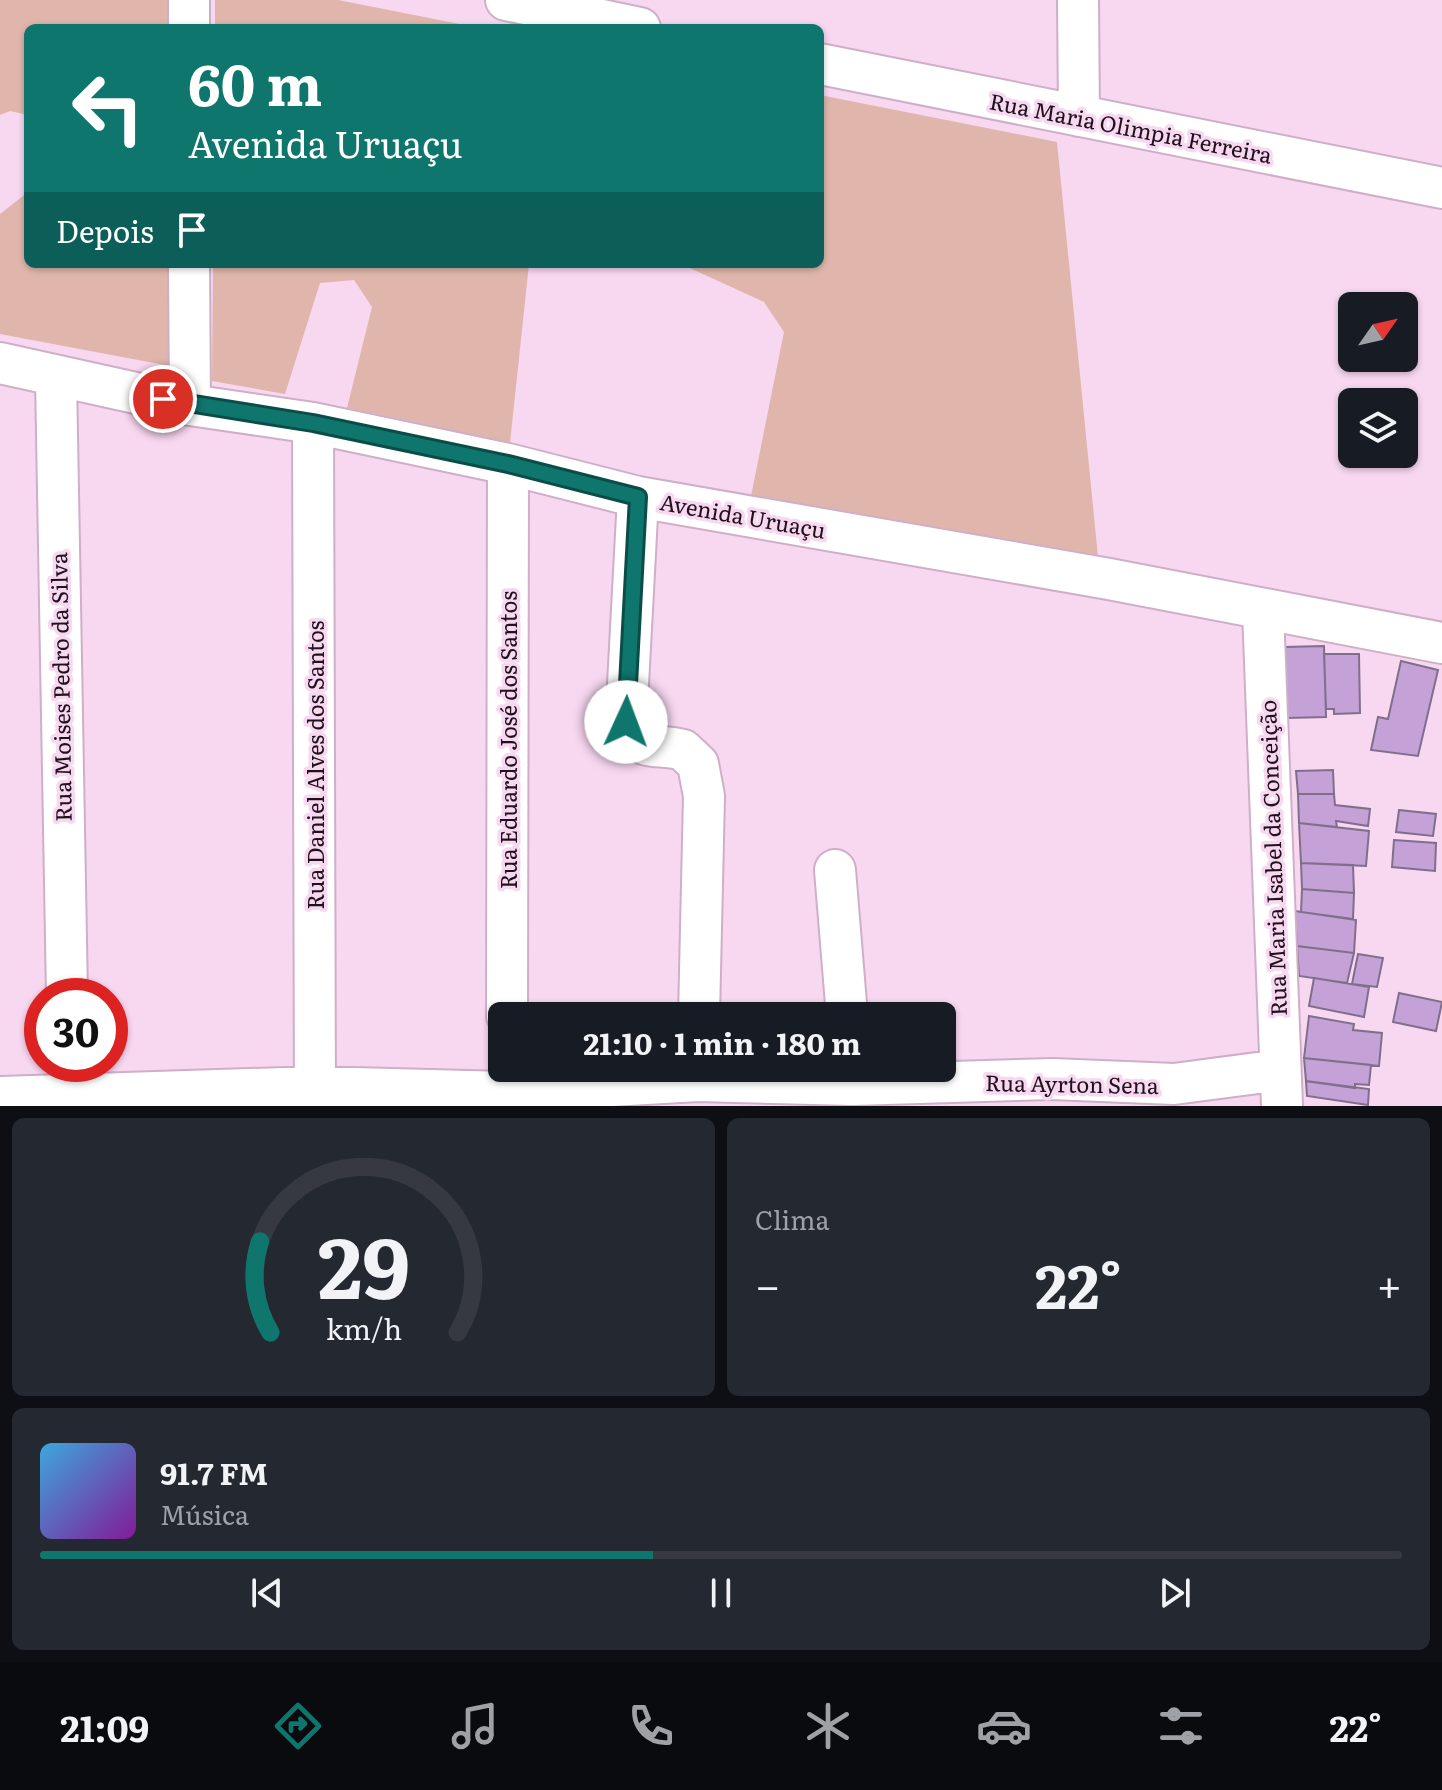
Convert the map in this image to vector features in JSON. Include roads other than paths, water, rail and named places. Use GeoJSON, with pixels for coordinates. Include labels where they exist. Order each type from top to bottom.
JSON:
{"type":"FeatureCollection","features":[{"type":"Feature","properties":{"kind":"street"},"geometry":{"type":"LineString","coordinates":[[189,0],[189,24]]}},
{"type":"Feature","properties":{"kind":"street"},"geometry":{"type":"LineString","coordinates":[[506,0],[621,24]]}},
{"type":"Feature","properties":{"kind":"street"},"geometry":{"type":"LineString","coordinates":[[646,0],[647,24]]}},
{"type":"Feature","properties":{"kind":"street"},"geometry":{"type":"LineString","coordinates":[[1078,0],[1079,116]]}},
{"type":"Feature","properties":{"kind":"street","name":"Rua Maria Olimpia Ferreira"},"geometry":{"type":"LineString","coordinates":[[824,65],[1442,188]]}},
{"type":"Feature","properties":{"kind":"street"},"geometry":{"type":"LineString","coordinates":[[189,268],[190,405]]}},
{"type":"Feature","properties":{"kind":"street","name":"Avenida Uruaçu"},"geometry":{"type":"LineString","coordinates":[[0,363],[56,378],[190,405],[313,423],[508,464],[638,497],[1109,579],[1442,643]]}},
{"type":"Feature","properties":{"kind":"street","name":"Rua Moises Pedro da Silva"},"geometry":{"type":"LineString","coordinates":[[56,378],[66,978]]}},
{"type":"Feature","properties":{"kind":"street","name":"Rua Daniel Alves dos Santos"},"geometry":{"type":"LineString","coordinates":[[313,423],[315,1096]]}},
{"type":"Feature","properties":{"kind":"street","name":"Rua Eduardo José dos Santos"},"geometry":{"type":"LineString","coordinates":[[507,1002],[508,464]]}},
{"type":"Feature","properties":{"kind":"street"},"geometry":{"type":"LineString","coordinates":[[638,497],[626,722],[632,735],[643,746],[683,750],[700,770],[704,796],[699,1002]]}},
{"type":"Feature","properties":{"kind":"street","name":"Rua Maria Isabel da Conceição"},"geometry":{"type":"LineString","coordinates":[[1263,610],[1281,1088]]}},
{"type":"Feature","properties":{"kind":"street"},"geometry":{"type":"LineString","coordinates":[[835,870],[846,1002]]}},
{"type":"Feature","properties":{"kind":"street","name":"Rua Ayrton Sena"},"geometry":{"type":"LineString","coordinates":[[0,1097],[70,1089],[315,1096],[602,1082]]}},
{"type":"Feature","properties":{"kind":"street","name":"Rua Ayrton Sena"},"geometry":{"type":"LineString","coordinates":[[927,1082],[1053,1092],[1174,1084],[1281,1088]]}}]}
